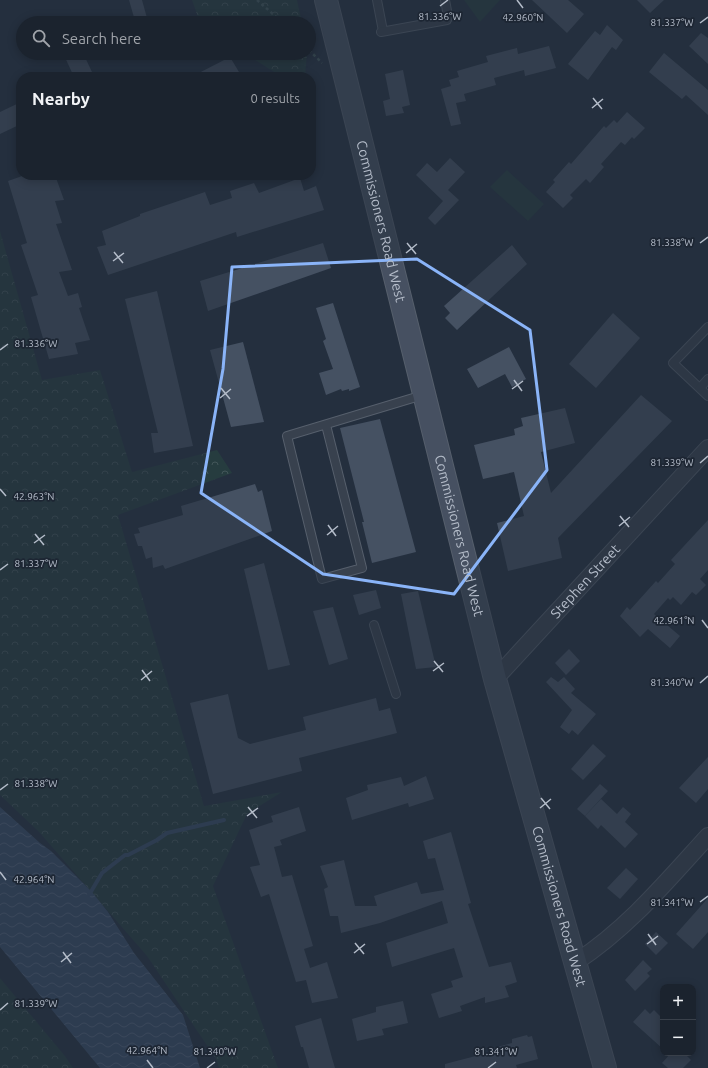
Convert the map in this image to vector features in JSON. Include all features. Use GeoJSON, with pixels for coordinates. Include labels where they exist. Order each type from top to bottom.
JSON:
{"type":"FeatureCollection","features":[{"type":"Feature","properties":{"kind":"main road","name":"Commissioners Road West"},"geometry":{"type":"LineString","coordinates":[[326,0],[495,679],[606,1068]]}},
{"type":"Feature","properties":{"kind":"street","name":"Stephen Street"},"geometry":{"type":"LineString","coordinates":[[495,679],[708,448]]}},
{"type":"Feature","properties":{"kind":"street"},"geometry":{"type":"LineString","coordinates":[[576,962],[608,940],[631,919],[708,836]]}},
{"type":"Feature","properties":{"kind":"lane"},"geometry":{"type":"LineString","coordinates":[[377,0],[382,31],[447,20],[448,16],[445,0]]}},
{"type":"Feature","properties":{"kind":"lane"},"geometry":{"type":"LineString","coordinates":[[708,327],[673,363],[708,396]]}},
{"type":"Feature","properties":{"kind":"lane"},"geometry":{"type":"LineString","coordinates":[[700,388],[708,379]]}},
{"type":"Feature","properties":{"kind":"lane"},"geometry":{"type":"LineString","coordinates":[[326,425],[362,568],[322,579],[287,436],[424,395]]}},
{"type":"Feature","properties":{"kind":"lane"},"geometry":{"type":"LineString","coordinates":[[374,625],[396,694]]}},
{"type":"Feature","properties":{"kind":"path"},"geometry":{"type":"LineString","coordinates":[[257,0],[275,16]]}},
{"type":"Feature","properties":{"kind":"path"},"geometry":{"type":"LineString","coordinates":[[316,56],[322,62]]}},
{"type":"Feature","properties":{"kind":"highlighted area"},"geometry":{"type":"Polygon","coordinates":[[[417,259],[530,330],[547,470],[454,594],[323,574],[201,493],[223,369],[232,267],[417,259]]]}},
{"type":"Feature","properties":{"kind":"green space"},"geometry":{"type":"Polygon","coordinates":[[[192,0],[297,0],[300,16],[198,16],[192,0]]]}},
{"type":"Feature","properties":{"kind":"green space"},"geometry":{"type":"Polygon","coordinates":[[[464,0],[500,0],[480,22],[464,0]]]}},
{"type":"Feature","properties":{"kind":"green space"},"geometry":{"type":"Polygon","coordinates":[[[255,60],[306,60],[305,72],[274,72],[255,60]]]}},
{"type":"Feature","properties":{"kind":"green space"},"geometry":{"type":"Polygon","coordinates":[[[507,170],[544,204],[528,221],[490,187],[507,170]]]}},
{"type":"Feature","properties":{"kind":"green space"},"geometry":{"type":"Polygon","coordinates":[[[0,231],[42,380],[100,370],[132,472],[217,450],[232,473],[118,515],[204,806],[282,792],[247,814],[213,886],[278,1068],[219,1068],[216,1059],[147,956],[39,832],[0,795],[0,231]]]}},
{"type":"Feature","properties":{"kind":"green space"},"geometry":{"type":"Polygon","coordinates":[[[0,978],[65,1056],[73,1068],[0,1068],[0,978]]]}},
{"type":"Feature","properties":{"kind":"water"},"geometry":{"type":"Polygon","coordinates":[[[0,807],[51,851],[92,892],[108,912],[134,953],[183,1015],[200,1068],[100,1068],[0,947],[0,807]]]}},
{"type":"Feature","properties":{"kind":"building"},"geometry":{"type":"Polygon","coordinates":[[[129,0],[142,0],[146,16],[134,16],[129,0]]]}},
{"type":"Feature","properties":{"kind":"building"},"geometry":{"type":"Polygon","coordinates":[[[532,0],[568,0],[584,14],[567,33],[532,0]]]}},
{"type":"Feature","properties":{"kind":"building"},"geometry":{"type":"Polygon","coordinates":[[[637,0],[664,0],[650,13],[637,0]]]}},
{"type":"Feature","properties":{"kind":"building"},"geometry":{"type":"Polygon","coordinates":[[[607,25],[623,40],[616,50],[612,47],[588,80],[568,64],[595,31],[600,35],[607,25]]]}},
{"type":"Feature","properties":{"kind":"building"},"geometry":{"type":"Polygon","coordinates":[[[701,33],[708,38],[708,64],[689,46],[701,33]]]}},
{"type":"Feature","properties":{"kind":"building"},"geometry":{"type":"Polygon","coordinates":[[[549,46],[556,68],[525,76],[524,70],[494,78],[496,85],[464,94],[466,101],[456,103],[461,124],[451,126],[441,89],[451,86],[449,80],[459,77],[457,71],[488,62],[486,56],[517,48],[518,54],[549,46]]]}},
{"type":"Feature","properties":{"kind":"building"},"geometry":{"type":"Polygon","coordinates":[[[664,53],[708,90],[708,115],[686,95],[682,99],[649,72],[664,53]]]}},
{"type":"Feature","properties":{"kind":"building"},"geometry":{"type":"Polygon","coordinates":[[[66,60],[86,60],[92,72],[72,72],[66,60]]]}},
{"type":"Feature","properties":{"kind":"building"},"geometry":{"type":"Polygon","coordinates":[[[224,60],[232,60],[239,72],[201,72],[224,60]]]}},
{"type":"Feature","properties":{"kind":"building"},"geometry":{"type":"Polygon","coordinates":[[[403,70],[410,105],[402,107],[404,113],[386,116],[383,101],[390,99],[385,74],[403,70]]]}},
{"type":"Feature","properties":{"kind":"building"},"geometry":{"type":"Polygon","coordinates":[[[16,104],[16,126],[0,134],[0,112],[16,104]]]}},
{"type":"Feature","properties":{"kind":"building"},"geometry":{"type":"Polygon","coordinates":[[[627,112],[645,128],[634,139],[632,137],[625,145],[621,142],[601,164],[604,167],[590,183],[586,179],[570,195],[573,198],[563,208],[546,192],[555,182],[553,180],[569,162],[571,164],[604,126],[606,128],[614,120],[617,123],[627,112]]]}},
{"type":"Feature","properties":{"kind":"building"},"geometry":{"type":"Polygon","coordinates":[[[450,158],[465,172],[448,190],[459,200],[435,225],[428,218],[443,201],[416,175],[427,163],[437,172],[450,158]]]}},
{"type":"Feature","properties":{"kind":"building"},"geometry":{"type":"Polygon","coordinates":[[[16,178],[16,180],[57,180],[64,200],[55,201],[62,223],[56,224],[72,270],[59,272],[68,296],[78,293],[82,307],[79,308],[90,340],[75,343],[78,354],[49,359],[31,297],[38,295],[21,245],[27,243],[8,181],[16,178]]]}},
{"type":"Feature","properties":{"kind":"building"},"geometry":{"type":"Polygon","coordinates":[[[295,180],[301,180],[304,191],[316,186],[324,210],[237,237],[236,232],[108,275],[97,247],[106,245],[102,231],[140,216],[140,214],[205,192],[210,205],[232,198],[230,191],[254,183],[259,193],[295,180]]]}},
{"type":"Feature","properties":{"kind":"building"},"geometry":{"type":"Polygon","coordinates":[[[323,243],[331,268],[208,311],[200,281],[323,243]]]}},
{"type":"Feature","properties":{"kind":"building"},"geometry":{"type":"Polygon","coordinates":[[[512,245],[527,264],[457,330],[445,318],[450,313],[444,306],[512,245]]]}},
{"type":"Feature","properties":{"kind":"building"},"geometry":{"type":"Polygon","coordinates":[[[157,291],[193,446],[154,453],[151,433],[158,433],[125,299],[157,291]]]}},
{"type":"Feature","properties":{"kind":"building"},"geometry":{"type":"Polygon","coordinates":[[[333,303],[360,387],[349,391],[349,389],[342,391],[341,389],[326,395],[319,373],[333,369],[323,341],[326,339],[316,308],[333,303]]]}},
{"type":"Feature","properties":{"kind":"building"},"geometry":{"type":"Polygon","coordinates":[[[613,313],[640,338],[596,388],[569,364],[613,313]]]}},
{"type":"Feature","properties":{"kind":"building"},"geometry":{"type":"Polygon","coordinates":[[[243,342],[264,422],[231,427],[210,350],[243,342]]]}},
{"type":"Feature","properties":{"kind":"building"},"geometry":{"type":"Polygon","coordinates":[[[509,347],[526,379],[512,387],[505,374],[478,388],[467,369],[509,347]]]}},
{"type":"Feature","properties":{"kind":"building"},"geometry":{"type":"Polygon","coordinates":[[[641,395],[672,421],[558,538],[562,558],[508,571],[497,523],[524,516],[514,472],[483,479],[474,445],[515,435],[514,429],[523,426],[521,418],[565,408],[575,443],[541,452],[551,493],[641,395]]]}},
{"type":"Feature","properties":{"kind":"building"},"geometry":{"type":"Polygon","coordinates":[[[380,419],[416,552],[372,563],[362,522],[364,522],[340,428],[380,419]]]}},
{"type":"Feature","properties":{"kind":"building"},"geometry":{"type":"Polygon","coordinates":[[[255,484],[258,492],[262,490],[272,531],[165,569],[163,565],[153,568],[152,557],[146,559],[142,546],[138,546],[134,534],[140,533],[138,528],[183,515],[181,506],[255,484]]]}},
{"type":"Feature","properties":{"kind":"building"},"geometry":{"type":"Polygon","coordinates":[[[708,520],[708,570],[700,579],[706,585],[696,595],[692,592],[681,605],[673,597],[670,600],[668,598],[654,614],[680,636],[670,648],[648,629],[640,637],[620,616],[627,607],[630,610],[656,581],[658,583],[675,564],[671,560],[708,520]]]}},
{"type":"Feature","properties":{"kind":"building"},"geometry":{"type":"Polygon","coordinates":[[[264,563],[290,665],[268,670],[244,569],[264,563]]]}},
{"type":"Feature","properties":{"kind":"building"},"geometry":{"type":"Polygon","coordinates":[[[376,590],[381,608],[359,615],[353,595],[376,590]]]}},
{"type":"Feature","properties":{"kind":"building"},"geometry":{"type":"Polygon","coordinates":[[[418,591],[436,667],[416,669],[401,594],[418,591]]]}},
{"type":"Feature","properties":{"kind":"building"},"geometry":{"type":"Polygon","coordinates":[[[333,607],[348,659],[329,665],[313,611],[333,607]]]}},
{"type":"Feature","properties":{"kind":"building"},"geometry":{"type":"Polygon","coordinates":[[[569,649],[580,661],[566,675],[555,663],[569,649]]]}},
{"type":"Feature","properties":{"kind":"building"},"geometry":{"type":"Polygon","coordinates":[[[551,677],[558,682],[564,677],[575,689],[571,693],[596,714],[578,735],[572,730],[569,734],[560,727],[572,710],[546,682],[551,677]]]}},
{"type":"Feature","properties":{"kind":"building"},"geometry":{"type":"Polygon","coordinates":[[[228,694],[238,738],[250,744],[306,730],[303,717],[376,698],[379,711],[390,708],[397,733],[299,758],[302,771],[213,794],[190,703],[228,694]]]}},
{"type":"Feature","properties":{"kind":"building"},"geometry":{"type":"Polygon","coordinates":[[[593,744],[606,756],[583,780],[571,769],[593,744]]]}},
{"type":"Feature","properties":{"kind":"building"},"geometry":{"type":"Polygon","coordinates":[[[708,757],[708,789],[696,803],[679,788],[708,757]]]}},
{"type":"Feature","properties":{"kind":"building"},"geometry":{"type":"Polygon","coordinates":[[[426,776],[434,799],[409,807],[408,803],[352,820],[346,798],[368,790],[367,785],[401,777],[404,786],[426,776]]]}},
{"type":"Feature","properties":{"kind":"building"},"geometry":{"type":"Polygon","coordinates":[[[600,784],[608,791],[585,816],[577,809],[600,784]]]}},
{"type":"Feature","properties":{"kind":"building"},"geometry":{"type":"Polygon","coordinates":[[[601,799],[617,814],[623,807],[631,814],[625,822],[638,834],[625,848],[601,825],[598,829],[585,816],[601,799]]]}},
{"type":"Feature","properties":{"kind":"building"},"geometry":{"type":"Polygon","coordinates":[[[299,807],[306,831],[280,840],[282,845],[274,847],[282,877],[292,875],[313,946],[304,949],[310,968],[327,962],[338,998],[312,1003],[306,980],[296,982],[269,894],[261,897],[250,867],[260,865],[249,830],[273,822],[271,816],[299,807]]]}},
{"type":"Feature","properties":{"kind":"building"},"geometry":{"type":"Polygon","coordinates":[[[451,832],[471,903],[468,904],[489,967],[511,962],[517,982],[505,986],[509,997],[485,1003],[485,997],[460,1006],[462,1011],[439,1018],[431,994],[453,987],[451,981],[463,977],[454,948],[392,967],[386,943],[448,923],[442,901],[380,923],[341,933],[338,916],[330,916],[324,889],[328,887],[320,866],[344,860],[355,906],[377,906],[374,896],[417,882],[421,894],[444,890],[435,858],[428,859],[423,841],[451,832]]]}},
{"type":"Feature","properties":{"kind":"building"},"geometry":{"type":"Polygon","coordinates":[[[626,868],[638,879],[620,899],[607,888],[626,868]]]}},
{"type":"Feature","properties":{"kind":"building"},"geometry":{"type":"Polygon","coordinates":[[[708,898],[708,932],[693,949],[676,934],[708,898]]]}},
{"type":"Feature","properties":{"kind":"building"},"geometry":{"type":"Polygon","coordinates":[[[656,932],[668,943],[656,955],[645,944],[656,932]]]}},
{"type":"Feature","properties":{"kind":"building"},"geometry":{"type":"Polygon","coordinates":[[[643,960],[652,969],[647,973],[650,976],[635,991],[625,980],[643,960]]]}},
{"type":"Feature","properties":{"kind":"building"},"geometry":{"type":"Polygon","coordinates":[[[403,1001],[408,1023],[382,1029],[384,1035],[357,1041],[352,1019],[376,1012],[376,1007],[403,1001]]]}},
{"type":"Feature","properties":{"kind":"building"},"geometry":{"type":"Polygon","coordinates":[[[645,1009],[650,1014],[654,1010],[660,1016],[660,1046],[633,1022],[645,1009]]]}},
{"type":"Feature","properties":{"kind":"building"},"geometry":{"type":"Polygon","coordinates":[[[321,1018],[335,1068],[309,1068],[295,1026],[321,1018]]]}},
{"type":"Feature","properties":{"kind":"building"},"geometry":{"type":"Polygon","coordinates":[[[527,1035],[528,1037],[532,1036],[538,1059],[516,1065],[517,1068],[445,1068],[445,1064],[491,1052],[490,1049],[512,1043],[512,1039],[527,1035]]]}},
{"type":"Feature","properties":{"kind":"building"},"geometry":{"type":"Polygon","coordinates":[[[668,1056],[687,1056],[691,1060],[683,1068],[668,1068],[662,1063],[668,1056]]]}},
{"type":"Feature","properties":{"kind":"waterway"},"geometry":{"type":"LineString","coordinates":[[89,895],[102,873],[125,855],[128,855],[157,840],[167,833],[224,820]]}}]}
